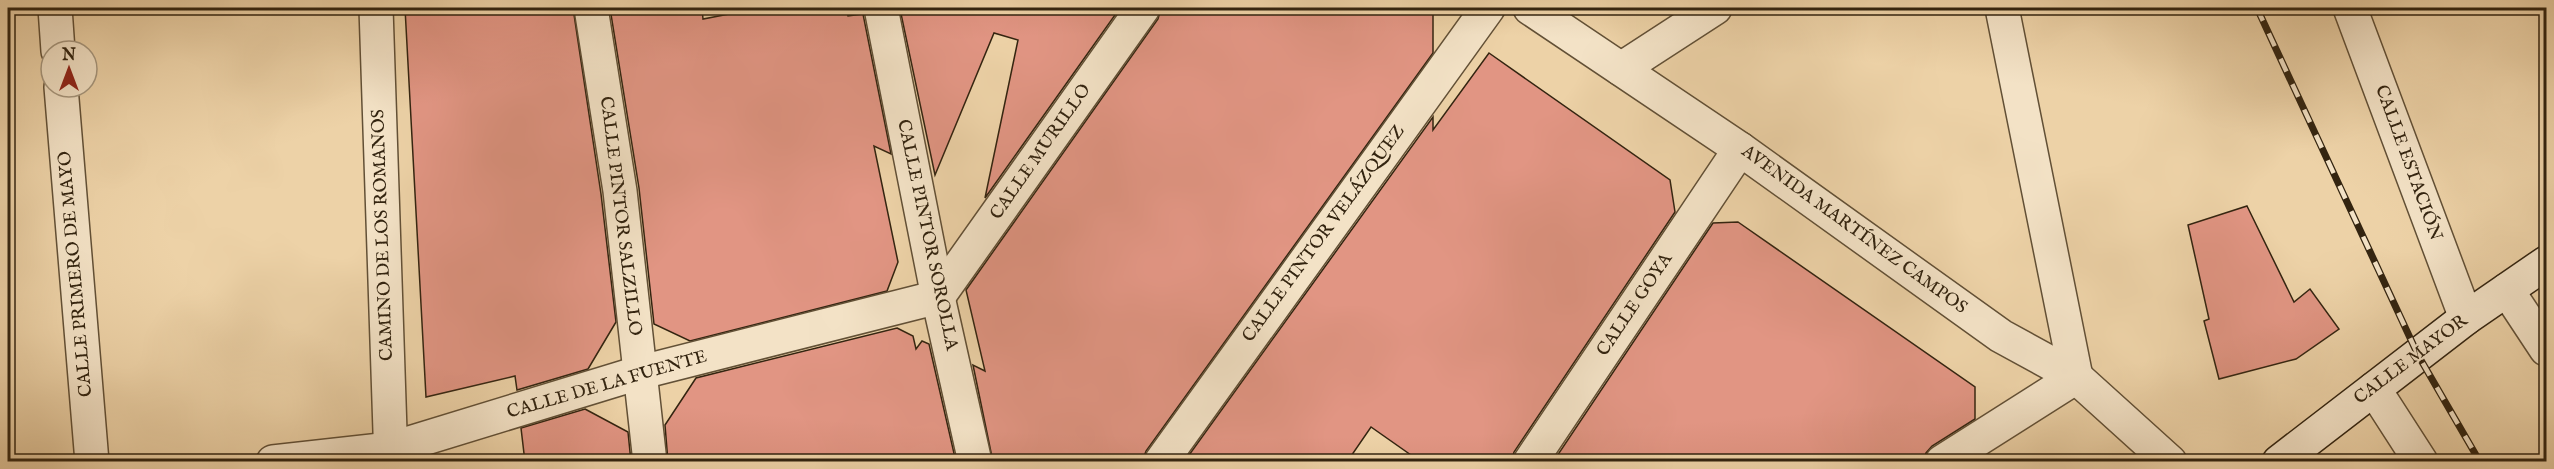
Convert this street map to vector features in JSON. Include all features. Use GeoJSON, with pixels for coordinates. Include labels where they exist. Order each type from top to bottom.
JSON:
{"type":"FeatureCollection","features":[{"type":"Feature","properties":{"kind":"street"},"geometry":{"type":"LineString","coordinates":[[55,8],[57,39]]}},
{"type":"Feature","properties":{"kind":"street","name":"CAMINO DE LOS ROMANOS"},"geometry":{"type":"LineString","coordinates":[[376,8],[390,455]]}},
{"type":"Feature","properties":{"kind":"street","name":"CALLE PINTOR SALZILLO"},"geometry":{"type":"LineString","coordinates":[[591,8],[620,191],[638,373],[650,462]]}},
{"type":"Feature","properties":{"kind":"street","name":"CALLE PINTOR SOROLLA"},"geometry":{"type":"LineString","coordinates":[[881,8],[938,297],[975,462]]}},
{"type":"Feature","properties":{"kind":"street","name":"CALLE MURILLO"},"geometry":{"type":"LineString","coordinates":[[938,297],[1143,8]]}},
{"type":"Feature","properties":{"kind":"street","name":"CALLE PINTOR VELÁZQUEZ"},"geometry":{"type":"LineString","coordinates":[[1161,462],[1488,8]]}},
{"type":"Feature","properties":{"kind":"street","name":"AVENIDA MARTÍNEZ CAMPOS"},"geometry":{"type":"LineString","coordinates":[[1530,8],[1740,149],[2001,336],[2076,377],[2170,462]]}},
{"type":"Feature","properties":{"kind":"street"},"geometry":{"type":"LineString","coordinates":[[1621,69],[1715,8]]}},
{"type":"Feature","properties":{"kind":"street"},"geometry":{"type":"LineString","coordinates":[[1942,462],[2076,377],[2002,8]]}},
{"type":"Feature","properties":{"kind":"street","name":"CALLE ESTACIÓN"},"geometry":{"type":"LineString","coordinates":[[2350,8],[2466,318]]}},
{"type":"Feature","properties":{"kind":"street","name":"CALLE PRIMERO DE MAYO"},"geometry":{"type":"LineString","coordinates":[[62,99],[92,462]]}},
{"type":"Feature","properties":{"kind":"street","name":"CALLE GOYA"},"geometry":{"type":"LineString","coordinates":[[1530,462],[1740,149]]}},
{"type":"Feature","properties":{"kind":"street","name":"CALLE MAYOR"},"geometry":{"type":"LineString","coordinates":[[2279,462],[2466,318],[2547,263]]}},
{"type":"Feature","properties":{"kind":"street"},"geometry":{"type":"LineString","coordinates":[[2507,290],[2547,349]]}},
{"type":"Feature","properties":{"kind":"street","name":"CALLE DE LA FUENTE"},"geometry":{"type":"LineString","coordinates":[[273,462],[390,455],[638,373],[938,297]]}},
{"type":"Feature","properties":{"kind":"street"},"geometry":{"type":"LineString","coordinates":[[2374,389],[2421,462]]}},
{"type":"Feature","properties":{"kind":"building"},"geometry":{"type":"Polygon","coordinates":[[[405,8],[573,8],[601,194],[616,322],[588,369],[517,390],[515,376],[426,397],[405,8]]]}},
{"type":"Feature","properties":{"kind":"building"},"geometry":{"type":"Polygon","coordinates":[[[610,8],[702,8],[703,19],[760,8],[846,8],[848,16],[863,14],[891,154],[874,146],[898,262],[887,291],[690,341],[654,324],[639,188],[610,8]]]}},
{"type":"Feature","properties":{"kind":"building"},"geometry":{"type":"Polygon","coordinates":[[[1120,8],[985,198],[1018,40],[994,33],[935,175],[900,9],[1120,8]]]}},
{"type":"Feature","properties":{"kind":"building"},"geometry":{"type":"Polygon","coordinates":[[[1161,8],[1433,8],[1433,53],[1146,451],[1142,462],[993,462],[973,365],[985,371],[966,290],[1158,19],[1161,8]]]}},
{"type":"Feature","properties":{"kind":"building"},"geometry":{"type":"Polygon","coordinates":[[[1489,53],[1670,180],[1675,212],[1514,452],[1511,462],[1421,462],[1371,427],[1347,462],[1184,462],[1433,117],[1433,130],[1489,53]]]}},
{"type":"Feature","properties":{"kind":"building"},"geometry":{"type":"Polygon","coordinates":[[[2247,206],[2294,302],[2310,289],[2339,329],[2296,359],[2219,379],[2204,321],[2209,319],[2188,225],[2247,206]]]}},
{"type":"Feature","properties":{"kind":"building"},"geometry":{"type":"Polygon","coordinates":[[[1738,222],[1975,387],[1975,419],[1932,446],[1923,462],[1553,462],[1713,223],[1738,222]]]}},
{"type":"Feature","properties":{"kind":"building"},"geometry":{"type":"Polygon","coordinates":[[[897,328],[913,336],[916,349],[922,341],[929,344],[956,462],[668,462],[665,425],[696,378],[897,328]]]}},
{"type":"Feature","properties":{"kind":"building"},"geometry":{"type":"Polygon","coordinates":[[[585,409],[628,432],[631,462],[525,462],[521,428],[585,409]]]}},
{"type":"Feature","properties":{"kind":"railway"},"geometry":{"type":"LineString","coordinates":[[2257,8],[2418,355],[2480,462]]}}]}
